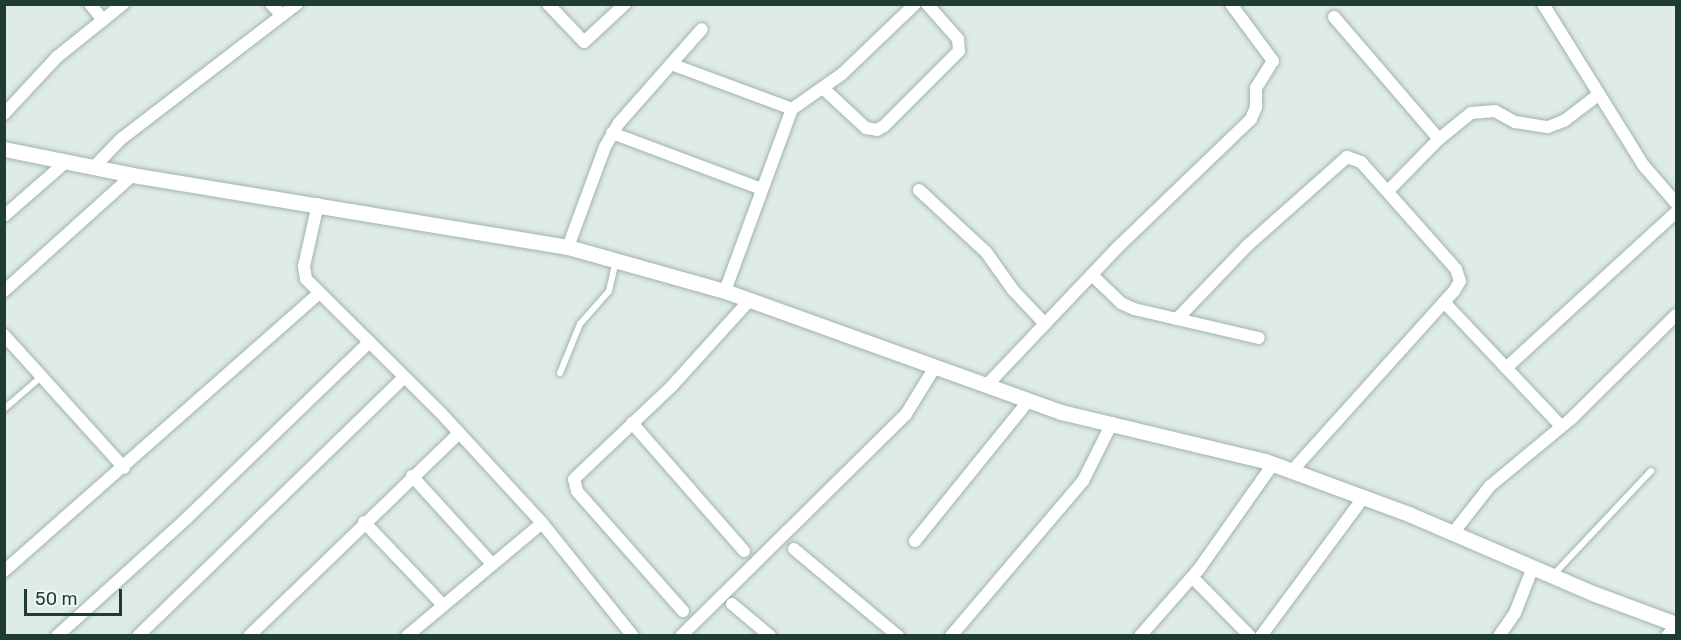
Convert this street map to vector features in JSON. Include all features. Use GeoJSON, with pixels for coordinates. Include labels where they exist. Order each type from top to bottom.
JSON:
{"type":"FeatureCollection","features":[{"type":"Feature","properties":{"kind":"street"},"geometry":{"type":"LineString","coordinates":[[90,4],[103,20]]}},
{"type":"Feature","properties":{"kind":"street"},"geometry":{"type":"LineString","coordinates":[[4,114],[45,68],[123,4]]}},
{"type":"Feature","properties":{"kind":"street"},"geometry":{"type":"LineString","coordinates":[[271,4],[282,16]]}},
{"type":"Feature","properties":{"kind":"street"},"geometry":{"type":"LineString","coordinates":[[94,168],[121,139],[297,4]]}},
{"type":"Feature","properties":{"kind":"street"},"geometry":{"type":"LineString","coordinates":[[548,4],[579,41],[584,42],[624,4]]}},
{"type":"Feature","properties":{"kind":"street"},"geometry":{"type":"LineString","coordinates":[[725,291],[792,108],[824,89],[915,4]]}},
{"type":"Feature","properties":{"kind":"street"},"geometry":{"type":"LineString","coordinates":[[824,89],[866,128],[877,130],[884,126],[959,51],[958,39],[927,4]]}},
{"type":"Feature","properties":{"kind":"street"},"geometry":{"type":"LineString","coordinates":[[987,385],[1092,275],[1254,113],[1256,88],[1273,61],[1231,4]]}},
{"type":"Feature","properties":{"kind":"street"},"geometry":{"type":"LineString","coordinates":[[1543,4],[1644,166],[1677,203]]}},
{"type":"Feature","properties":{"kind":"street"},"geometry":{"type":"LineString","coordinates":[[1334,17],[1439,139]]}},
{"type":"Feature","properties":{"kind":"street"},"geometry":{"type":"LineString","coordinates":[[568,247],[612,133],[702,29]]}},
{"type":"Feature","properties":{"kind":"street"},"geometry":{"type":"LineString","coordinates":[[671,64],[792,108]]}},
{"type":"Feature","properties":{"kind":"street"},"geometry":{"type":"LineString","coordinates":[[1388,191],[1464,117],[1483,109],[1522,124],[1548,127],[1564,121],[1598,95]]}},
{"type":"Feature","properties":{"kind":"street"},"geometry":{"type":"LineString","coordinates":[[612,133],[762,189]]}},
{"type":"Feature","properties":{"kind":"street"},"geometry":{"type":"LineString","coordinates":[[4,149],[133,175],[568,247],[725,291],[1029,400],[1273,464],[1364,497],[1677,625],[1667,636]]}},
{"type":"Feature","properties":{"kind":"street"},"geometry":{"type":"LineString","coordinates":[[1177,320],[1248,245],[1342,159],[1352,157],[1361,162],[1388,191],[1460,276],[1458,286],[1292,471]]}},
{"type":"Feature","properties":{"kind":"street"},"geometry":{"type":"LineString","coordinates":[[4,216],[66,162]]}},
{"type":"Feature","properties":{"kind":"street"},"geometry":{"type":"LineString","coordinates":[[4,291],[133,175]]}},
{"type":"Feature","properties":{"kind":"street"},"geometry":{"type":"LineString","coordinates":[[919,190],[986,252],[1013,290],[1045,324]]}},
{"type":"Feature","properties":{"kind":"street"},"geometry":{"type":"LineString","coordinates":[[318,204],[304,273],[319,293],[459,433],[542,523],[633,636]]}},
{"type":"Feature","properties":{"kind":"street"},"geometry":{"type":"LineString","coordinates":[[1506,368],[1677,212]]}},
{"type":"Feature","properties":{"kind":"street"},"geometry":{"type":"LineString","coordinates":[[1092,275],[1121,303],[1177,320],[1259,338]]}},
{"type":"Feature","properties":{"kind":"street"},"geometry":{"type":"LineString","coordinates":[[4,571],[124,468],[319,293]]}},
{"type":"Feature","properties":{"kind":"street"},"geometry":{"type":"LineString","coordinates":[[682,611],[573,485],[578,473],[671,387],[750,300]]}},
{"type":"Feature","properties":{"kind":"street"},"geometry":{"type":"LineString","coordinates":[[1444,302],[1562,426]]}},
{"type":"Feature","properties":{"kind":"street"},"geometry":{"type":"LineString","coordinates":[[1453,533],[1490,486],[1562,426],[1677,315]]}},
{"type":"Feature","properties":{"kind":"street"},"geometry":{"type":"LineString","coordinates":[[4,335],[124,468]]}},
{"type":"Feature","properties":{"kind":"street"},"geometry":{"type":"LineString","coordinates":[[57,636],[211,496],[369,342]]}},
{"type":"Feature","properties":{"kind":"street"},"geometry":{"type":"LineString","coordinates":[[681,636],[906,414],[935,367]]}},
{"type":"Feature","properties":{"kind":"street"},"geometry":{"type":"LineString","coordinates":[[138,636],[404,377]]}},
{"type":"Feature","properties":{"kind":"street"},"geometry":{"type":"LineString","coordinates":[[915,541],[1029,400]]}},
{"type":"Feature","properties":{"kind":"street"},"geometry":{"type":"LineString","coordinates":[[632,423],[744,551]]}},
{"type":"Feature","properties":{"kind":"street"},"geometry":{"type":"LineString","coordinates":[[951,636],[1083,481],[1112,423]]}},
{"type":"Feature","properties":{"kind":"street"},"geometry":{"type":"LineString","coordinates":[[249,636],[364,522],[459,433]]}},
{"type":"Feature","properties":{"kind":"street"},"geometry":{"type":"LineString","coordinates":[[1140,636],[1192,577],[1273,464]]}},
{"type":"Feature","properties":{"kind":"street"},"geometry":{"type":"LineString","coordinates":[[412,476],[492,564]]}},
{"type":"Feature","properties":{"kind":"street"},"geometry":{"type":"LineString","coordinates":[[1261,636],[1364,497]]}},
{"type":"Feature","properties":{"kind":"street"},"geometry":{"type":"LineString","coordinates":[[364,522],[443,605]]}},
{"type":"Feature","properties":{"kind":"street"},"geometry":{"type":"LineString","coordinates":[[407,636],[542,523]]}},
{"type":"Feature","properties":{"kind":"street"},"geometry":{"type":"LineString","coordinates":[[794,549],[898,636]]}},
{"type":"Feature","properties":{"kind":"street"},"geometry":{"type":"LineString","coordinates":[[1500,636],[1515,613],[1533,567]]}},
{"type":"Feature","properties":{"kind":"street"},"geometry":{"type":"LineString","coordinates":[[1192,577],[1250,636]]}},
{"type":"Feature","properties":{"kind":"street"},"geometry":{"type":"LineString","coordinates":[[732,604],[770,636]]}},
{"type":"Feature","properties":{"kind":"lane"},"geometry":{"type":"LineString","coordinates":[[560,373],[580,324],[609,291],[616,260]]}},
{"type":"Feature","properties":{"kind":"lane"},"geometry":{"type":"LineString","coordinates":[[4,409],[41,376]]}},
{"type":"Feature","properties":{"kind":"lane"},"geometry":{"type":"LineString","coordinates":[[1553,576],[1651,471]]}}]}
